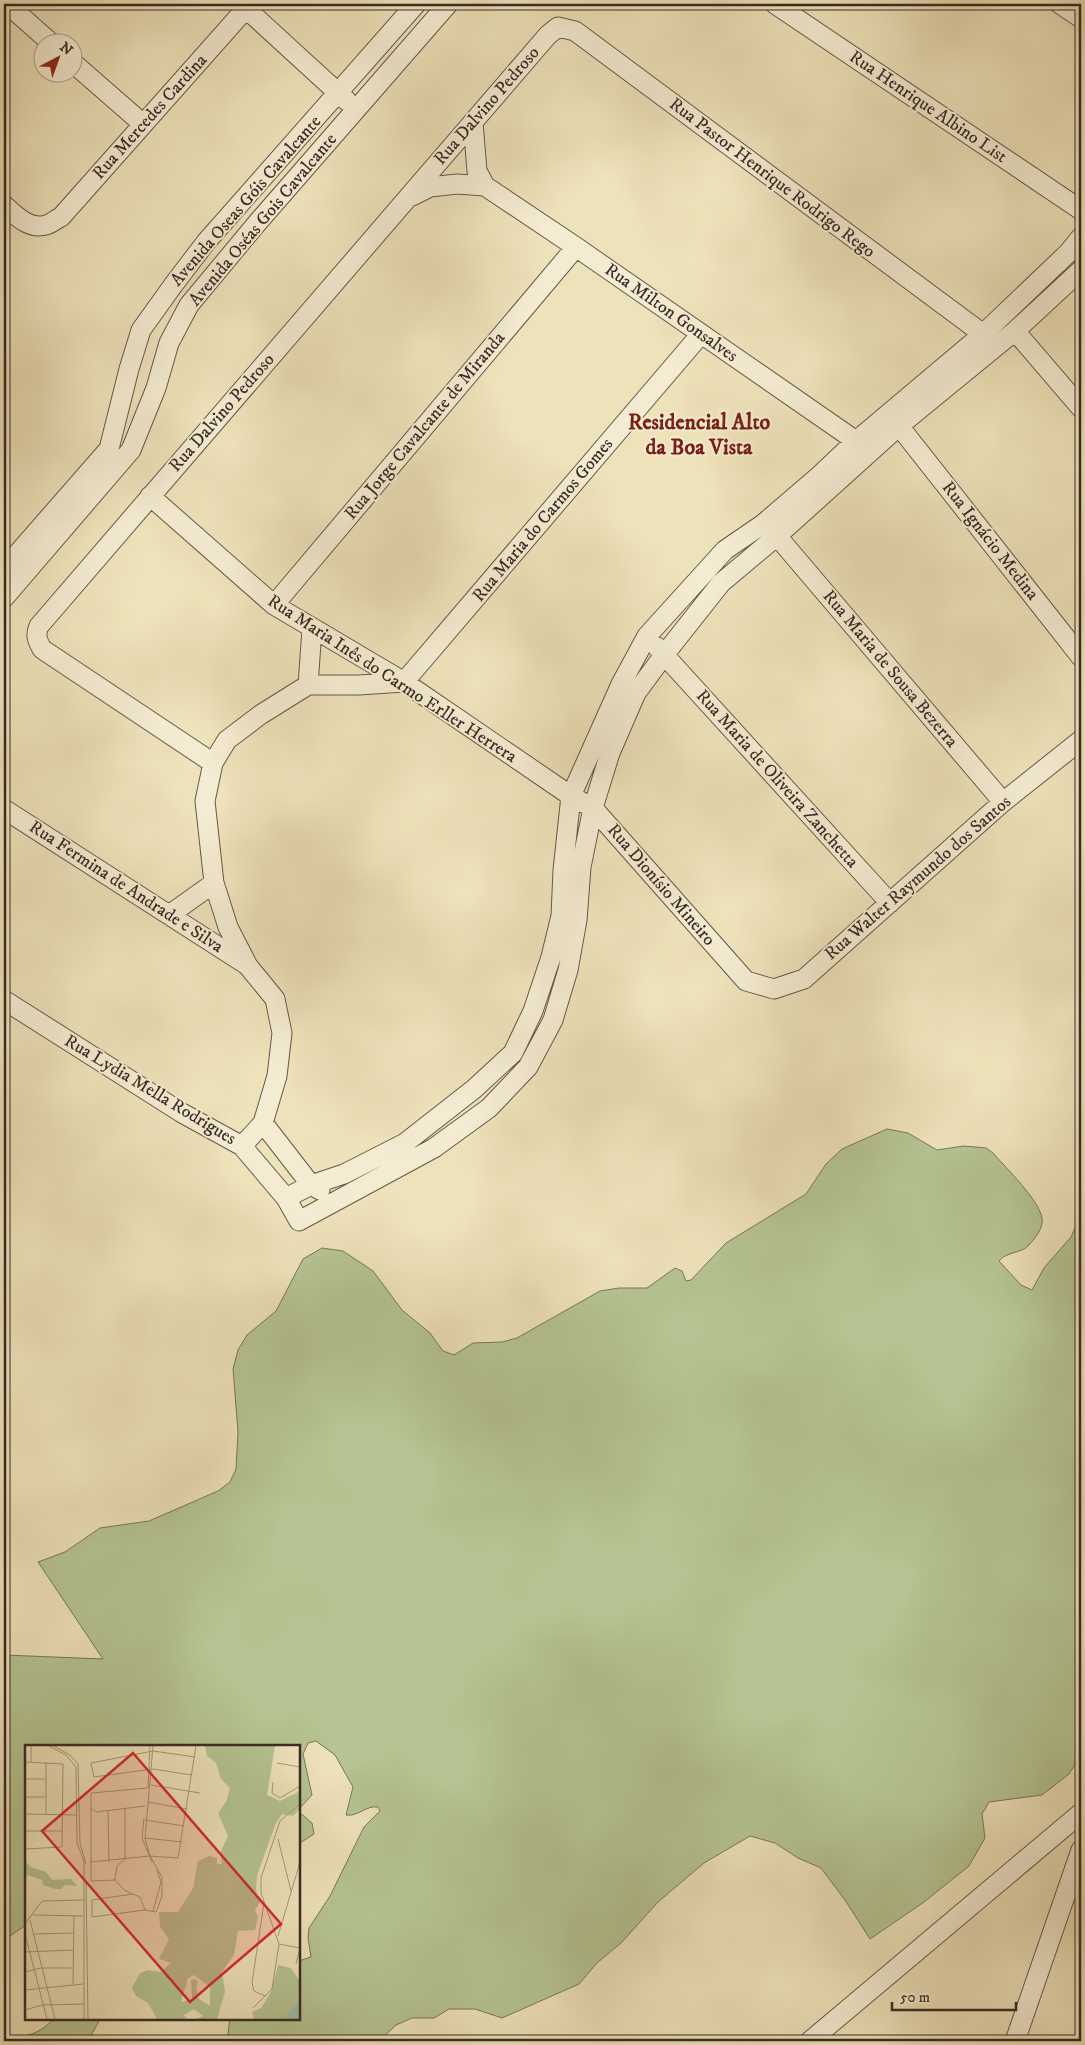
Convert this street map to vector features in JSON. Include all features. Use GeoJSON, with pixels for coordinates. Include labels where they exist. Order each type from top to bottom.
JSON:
{"type":"FeatureCollection","features":[{"type":"Feature","properties":{"kind":"street"},"geometry":{"type":"LineString","coordinates":[[7,4],[39,32]]}},
{"type":"Feature","properties":{"kind":"street","name":"Avenida Oseas Góis Cavalcante"},"geometry":{"type":"LineString","coordinates":[[4,569],[109,449],[141,330],[206,242],[416,4]]}},
{"type":"Feature","properties":{"kind":"street","name":"Avenida Oséas Gois Cavalcante"},"geometry":{"type":"LineString","coordinates":[[4,598],[131,450],[156,388],[169,343],[189,305],[448,4]]}},
{"type":"Feature","properties":{"kind":"street","name":"Rua Henrique Albino List"},"geometry":{"type":"LineString","coordinates":[[775,4],[1081,210]]}},
{"type":"Feature","properties":{"kind":"street"},"geometry":{"type":"LineString","coordinates":[[1060,4],[1081,18]]}},
{"type":"Feature","properties":{"kind":"street"},"geometry":{"type":"LineString","coordinates":[[246,5],[356,110]]}},
{"type":"Feature","properties":{"kind":"street","name":"Rua Mercedes Cardina"},"geometry":{"type":"LineString","coordinates":[[4,205],[21,220],[31,225],[46,225],[60,217],[246,5]]}},
{"type":"Feature","properties":{"kind":"street","name":"Rua Dalvino Pedroso"},"geometry":{"type":"LineString","coordinates":[[213,763],[42,649],[36,633],[39,626],[548,35],[558,27]]}},
{"type":"Feature","properties":{"kind":"street","name":"Rua Pastor Henrique Rodrigo Rego"},"geometry":{"type":"LineString","coordinates":[[558,27],[575,31],[983,334]]}},
{"type":"Feature","properties":{"kind":"street"},"geometry":{"type":"LineString","coordinates":[[82,71],[143,124]]}},
{"type":"Feature","properties":{"kind":"street"},"geometry":{"type":"LineString","coordinates":[[473,122],[477,171],[485,186]]}},
{"type":"Feature","properties":{"kind":"street","name":"Rua Milton Gonsalves"},"geometry":{"type":"LineString","coordinates":[[409,198],[430,187],[457,184],[485,186],[856,441]]}},
{"type":"Feature","properties":{"kind":"street"},"geometry":{"type":"LineString","coordinates":[[263,1123],[311,1185],[340,1200],[434,1148],[490,1108],[528,1067],[553,1020],[568,970],[577,920],[581,867],[593,808],[610,754],[636,693],[721,583],[819,476],[856,441],[983,334],[1068,253],[1081,237]]}},
{"type":"Feature","properties":{"kind":"street","name":"Rua Jorge Cavalcante de Miranda"},"geometry":{"type":"LineString","coordinates":[[274,605],[576,247]]}},
{"type":"Feature","properties":{"kind":"street"},"geometry":{"type":"LineString","coordinates":[[286,1198],[311,1185],[344,1174],[405,1143],[474,1089],[513,1053],[533,1011],[561,916],[563,870],[572,796],[621,684],[647,636],[725,550],[770,530],[1015,331],[1081,270]]}},
{"type":"Feature","properties":{"kind":"street"},"geometry":{"type":"LineString","coordinates":[[1015,331],[1081,408]]}},
{"type":"Feature","properties":{"kind":"street","name":"Rua Maria do Carmos Gomes"},"geometry":{"type":"LineString","coordinates":[[404,682],[701,334]]}},
{"type":"Feature","properties":{"kind":"street","name":"Rua Ignácio Medina"},"geometry":{"type":"LineString","coordinates":[[899,426],[1081,656]]}},
{"type":"Feature","properties":{"kind":"street","name":"Rua Maria Inês do Carmo Erller Herrera"},"geometry":{"type":"LineString","coordinates":[[150,496],[274,605],[404,682],[572,796]]}},
{"type":"Feature","properties":{"kind":"street","name":"Rua Maria de Sousa Bezerra"},"geometry":{"type":"LineString","coordinates":[[770,530],[1004,802]]}},
{"type":"Feature","properties":{"kind":"street"},"geometry":{"type":"LineString","coordinates":[[308,686],[312,629]]}},
{"type":"Feature","properties":{"kind":"street","name":"Rua Maria de Oliveira Zanchetta"},"geometry":{"type":"LineString","coordinates":[[647,636],[890,903]]}},
{"type":"Feature","properties":{"kind":"street"},"geometry":{"type":"LineString","coordinates":[[242,1146],[263,1123],[277,1076],[282,1033],[275,999],[248,966],[228,927],[214,883],[205,801],[213,763],[228,740],[260,715],[308,686],[404,682]]}},
{"type":"Feature","properties":{"kind":"street","name":"Rua Walter Raymundo dos Santos"},"geometry":{"type":"LineString","coordinates":[[746,981],[774,989],[804,979],[1004,802],[1081,740]]}},
{"type":"Feature","properties":{"kind":"street","name":"Rua Dionísio Mineiro"},"geometry":{"type":"LineString","coordinates":[[572,796],[593,808],[746,981]]}},
{"type":"Feature","properties":{"kind":"street","name":"Rua Fermina de Andrade e Silva"},"geometry":{"type":"LineString","coordinates":[[4,809],[248,966]]}},
{"type":"Feature","properties":{"kind":"street"},"geometry":{"type":"LineString","coordinates":[[168,915],[214,883]]}},
{"type":"Feature","properties":{"kind":"street","name":"Rua Lydia Mella Rodrigues"},"geometry":{"type":"LineString","coordinates":[[4,1000],[182,1113],[242,1146],[286,1198],[299,1221],[340,1200]]}},
{"type":"Feature","properties":{"kind":"street"},"geometry":{"type":"LineString","coordinates":[[810,2041],[1081,1813]]}},
{"type":"Feature","properties":{"kind":"street"},"geometry":{"type":"LineString","coordinates":[[1015,2041],[1081,1850]]}},
{"type":"Feature","properties":{"kind":"green space"},"geometry":{"type":"Polygon","coordinates":[[[887,1129],[908,1133],[937,1150],[964,1146],[986,1148],[993,1153],[1029,1193],[1042,1218],[1040,1229],[1026,1248],[999,1261],[1021,1285],[1032,1290],[1044,1268],[1071,1237],[1081,1214],[1081,1755],[1069,1774],[1042,1795],[989,1802],[982,1814],[985,1838],[969,1866],[924,1902],[870,1939],[845,1900],[821,1868],[798,1858],[775,1843],[750,1836],[704,1863],[658,1902],[621,1943],[597,1963],[579,1984],[502,2018],[475,2009],[449,2009],[434,2018],[412,2018],[396,2025],[379,2041],[227,2041],[230,2020],[300,2020],[300,1961],[311,1957],[308,1938],[309,1928],[330,1896],[364,1827],[380,1811],[378,1807],[346,1815],[353,1787],[335,1755],[316,1741],[308,1743],[303,1754],[312,1795],[300,1808],[300,1745],[25,1745],[25,1926],[4,1940],[4,1655],[103,1659],[38,1562],[65,1552],[100,1528],[149,1521],[218,1491],[230,1482],[236,1469],[238,1432],[233,1369],[238,1350],[247,1335],[276,1311],[303,1259],[322,1248],[343,1251],[373,1271],[402,1310],[430,1333],[443,1351],[454,1355],[473,1343],[502,1342],[517,1338],[600,1291],[619,1288],[647,1288],[675,1268],[682,1271],[686,1281],[691,1280],[726,1243],[806,1194],[826,1164],[842,1149],[887,1129]]]}},
{"type":"Feature","properties":{"kind":"green space"},"geometry":{"type":"Polygon","coordinates":[[[300,1813],[312,1823],[314,1834],[300,1843],[300,1813]]]}},
{"type":"Feature","properties":{"kind":"green space"},"geometry":{"type":"Polygon","coordinates":[[[52,2020],[99,2020],[88,2041],[4,2041],[4,2033],[24,2036],[37,2032],[52,2020]]]}},
{"type":"Feature","properties":{"kind":"district","name":"Residencial Alto da Boa Vista"},"geometry":{"type":"Point","coordinates":[699,435]}}]}
